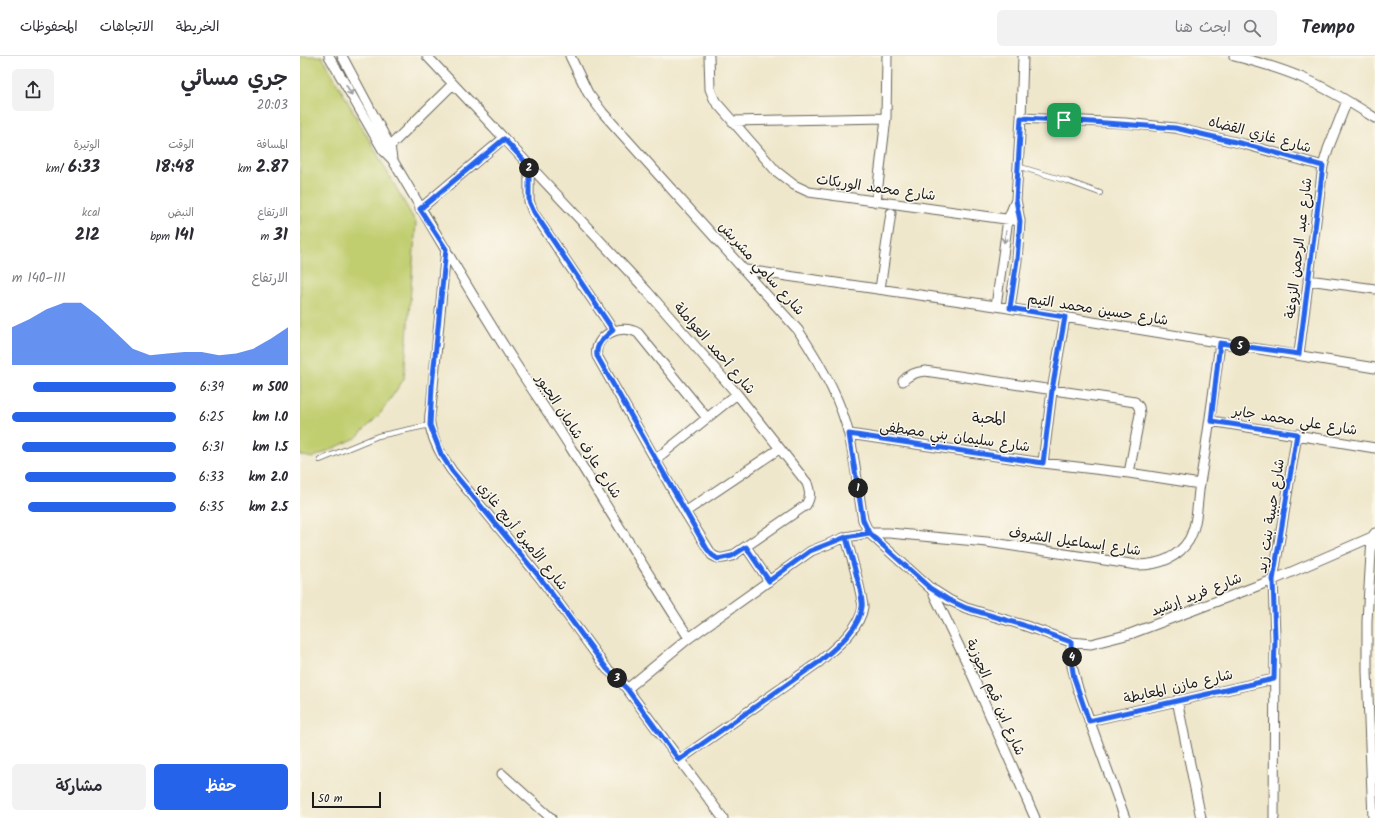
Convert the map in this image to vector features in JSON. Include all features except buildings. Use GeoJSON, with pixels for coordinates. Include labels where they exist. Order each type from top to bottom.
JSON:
{"type":"FeatureCollection","features":[{"type":"Feature","properties":{"kind":"street"},"geometry":{"type":"LineString","coordinates":[[330,56],[386,148],[420,209],[446,249]]}},
{"type":"Feature","properties":{"kind":"street"},"geometry":{"type":"LineString","coordinates":[[342,56],[386,148]]}},
{"type":"Feature","properties":{"kind":"street","name":"شارع أحمد العواملة"},"geometry":{"type":"LineString","coordinates":[[427,56],[647,291],[737,394],[807,483],[810,490],[810,497],[806,505],[732,556],[718,559],[712,555],[707,549],[597,356],[596,351],[598,345],[613,330]]}},
{"type":"Feature","properties":{"kind":"street","name":"شارع سامي مشربش"},"geometry":{"type":"LineString","coordinates":[[570,56],[588,93],[603,113],[746,270],[798,330],[814,354],[838,404],[849,434],[863,520],[869,533]]}},
{"type":"Feature","properties":{"kind":"street","name":"شارع محمد الوريكات"},"geometry":{"type":"LineString","coordinates":[[709,56],[710,89],[715,101],[776,170],[794,185],[809,192],[1020,221]]}},
{"type":"Feature","properties":{"kind":"street"},"geometry":{"type":"LineString","coordinates":[[876,202],[886,118],[887,56]]}},
{"type":"Feature","properties":{"kind":"street"},"geometry":{"type":"LineString","coordinates":[[1010,308],[1017,260],[1020,221],[1016,200],[1023,56]]}},
{"type":"Feature","properties":{"kind":"street"},"geometry":{"type":"LineString","coordinates":[[1234,56],[1268,65],[1306,79],[1375,118]]}},
{"type":"Feature","properties":{"kind":"street"},"geometry":{"type":"LineString","coordinates":[[386,148],[453,84]]}},
{"type":"Feature","properties":{"kind":"street","name":"شارع عبد الرحمن الزوغة"},"geometry":{"type":"LineString","coordinates":[[1299,354],[1323,166],[1347,101]]}},
{"type":"Feature","properties":{"kind":"street"},"geometry":{"type":"LineString","coordinates":[[732,121],[886,118]]}},
{"type":"Feature","properties":{"kind":"street","name":"شارع غازي القضاه"},"geometry":{"type":"LineString","coordinates":[[1021,118],[1125,123],[1175,128],[1244,144],[1323,166]]}},
{"type":"Feature","properties":{"kind":"street"},"geometry":{"type":"LineString","coordinates":[[420,209],[504,139]]}},
{"type":"Feature","properties":{"kind":"street"},"geometry":{"type":"LineString","coordinates":[[529,166],[529,201],[534,212],[613,330],[628,329],[638,333],[707,418]]}},
{"type":"Feature","properties":{"kind":"street"},"geometry":{"type":"LineString","coordinates":[[996,306],[1008,219],[1016,200]]}},
{"type":"Feature","properties":{"kind":"street"},"geometry":{"type":"LineString","coordinates":[[880,290],[891,213]]}},
{"type":"Feature","properties":{"kind":"street","name":"شارع الأميرة أريج غازي"},"geometry":{"type":"LineString","coordinates":[[446,249],[432,386],[430,425],[441,454],[452,471],[541,579],[607,669],[627,689],[723,818]]}},
{"type":"Feature","properties":{"kind":"street","name":"شارع عارف شامان الجبور"},"geometry":{"type":"LineString","coordinates":[[446,249],[505,348],[571,448],[646,573],[689,638]]}},
{"type":"Feature","properties":{"kind":"street","name":"شارع حسين محمد التيم"},"geometry":{"type":"LineString","coordinates":[[746,270],[1010,308],[1220,343],[1299,354],[1375,368]]}},
{"type":"Feature","properties":{"kind":"street"},"geometry":{"type":"LineString","coordinates":[[1308,280],[1375,287]]}},
{"type":"Feature","properties":{"kind":"street"},"geometry":{"type":"LineString","coordinates":[[1043,463],[1052,390],[1065,317]]}},
{"type":"Feature","properties":{"kind":"street","name":"شارع إسماعيل الشروف"},"geometry":{"type":"LineString","coordinates":[[869,533],[889,533],[987,542],[1129,564],[1156,564],[1170,559],[1189,539],[1195,523],[1211,421],[1220,343]]}},
{"type":"Feature","properties":{"kind":"street"},"geometry":{"type":"LineString","coordinates":[[903,381],[911,374],[925,371],[1130,401],[1137,404],[1140,414],[1129,473]]}},
{"type":"Feature","properties":{"kind":"street"},"geometry":{"type":"LineString","coordinates":[[656,459],[737,394]]}},
{"type":"Feature","properties":{"kind":"street","name":"شارع علي محمد جابر"},"geometry":{"type":"LineString","coordinates":[[1211,421],[1375,448]]}},
{"type":"Feature","properties":{"kind":"street","name":"شارع سليمان بني مصطفى"},"geometry":{"type":"LineString","coordinates":[[849,434],[1043,463],[1129,473],[1200,484]]}},
{"type":"Feature","properties":{"kind":"street","name":"شارع حبيبة بنت زيد"},"geometry":{"type":"LineString","coordinates":[[1274,818],[1275,638],[1273,580],[1297,434]]}},
{"type":"Feature","properties":{"kind":"street"},"geometry":{"type":"LineString","coordinates":[[686,512],[780,449]]}},
{"type":"Feature","properties":{"kind":"street"},"geometry":{"type":"LineString","coordinates":[[627,689],[689,638],[810,551],[846,537],[869,533],[930,588]]}},
{"type":"Feature","properties":{"kind":"street","name":"شارع فريد إرشيد"},"geometry":{"type":"LineString","coordinates":[[930,588],[949,600],[966,608],[1023,625],[1071,642],[1091,644],[1130,634],[1273,580],[1374,535],[1368,621],[1371,671],[1374,794],[1373,818]]}},
{"type":"Feature","properties":{"kind":"street"},"geometry":{"type":"LineString","coordinates":[[679,760],[819,662],[838,646],[850,633],[858,620],[863,606],[846,537]]}},
{"type":"Feature","properties":{"kind":"street"},"geometry":{"type":"LineString","coordinates":[[746,547],[769,581]]}},
{"type":"Feature","properties":{"kind":"street","name":"شارع ابن قيم الجوزية"},"geometry":{"type":"LineString","coordinates":[[930,588],[967,663],[1035,818]]}},
{"type":"Feature","properties":{"kind":"street"},"geometry":{"type":"LineString","coordinates":[[1071,642],[1074,678],[1125,818]]}},
{"type":"Feature","properties":{"kind":"street","name":"شارع مازن المعايطة"},"geometry":{"type":"LineString","coordinates":[[1089,721],[1274,679]]}},
{"type":"Feature","properties":{"kind":"street"},"geometry":{"type":"LineString","coordinates":[[1177,700],[1201,818]]}},
{"type":"Feature","properties":{"kind":"street"},"geometry":{"type":"LineString","coordinates":[[502,774],[551,818]]}},
{"type":"Feature","properties":{"kind":"lane"},"geometry":{"type":"LineString","coordinates":[[1017,166],[1067,181],[1100,193]]}},
{"type":"Feature","properties":{"kind":"lane"},"geometry":{"type":"LineString","coordinates":[[320,460],[378,436],[430,425]]}},
{"type":"Feature","properties":{"kind":"green space"},"geometry":{"type":"Polygon","coordinates":[[[300,56],[322,56],[416,223],[404,379],[380,414],[356,438],[312,458],[300,455],[300,56]]]}},
{"type":"Feature","properties":{"kind":"district","name":"المحبة"},"geometry":{"type":"Point","coordinates":[989,418]}},
{"type":"Feature","properties":{"kind":"route"},"geometry":{"type":"LineString","coordinates":[[1064,120],[1021,118],[1017,166],[1016,200],[1020,221],[1017,260],[1010,308],[1065,317],[1052,390],[1043,463],[849,434],[863,520],[869,533],[846,537],[810,551],[769,581],[746,547],[732,556],[718,559],[707,549],[597,356],[596,351],[598,345],[613,330],[534,212],[529,201],[529,166],[504,139],[420,209],[446,249],[432,386],[430,425],[441,454],[452,471],[541,579],[607,669],[619,679],[627,689],[679,760],[819,662],[838,646],[850,633],[858,620],[863,606],[846,537],[869,533],[930,588],[949,600],[966,608],[1023,625],[1071,642],[1074,678],[1089,721],[1274,679],[1275,638],[1273,580],[1297,434],[1211,421],[1220,343],[1299,354],[1323,166],[1244,144],[1175,128],[1125,123],[1064,120]]}}]}
